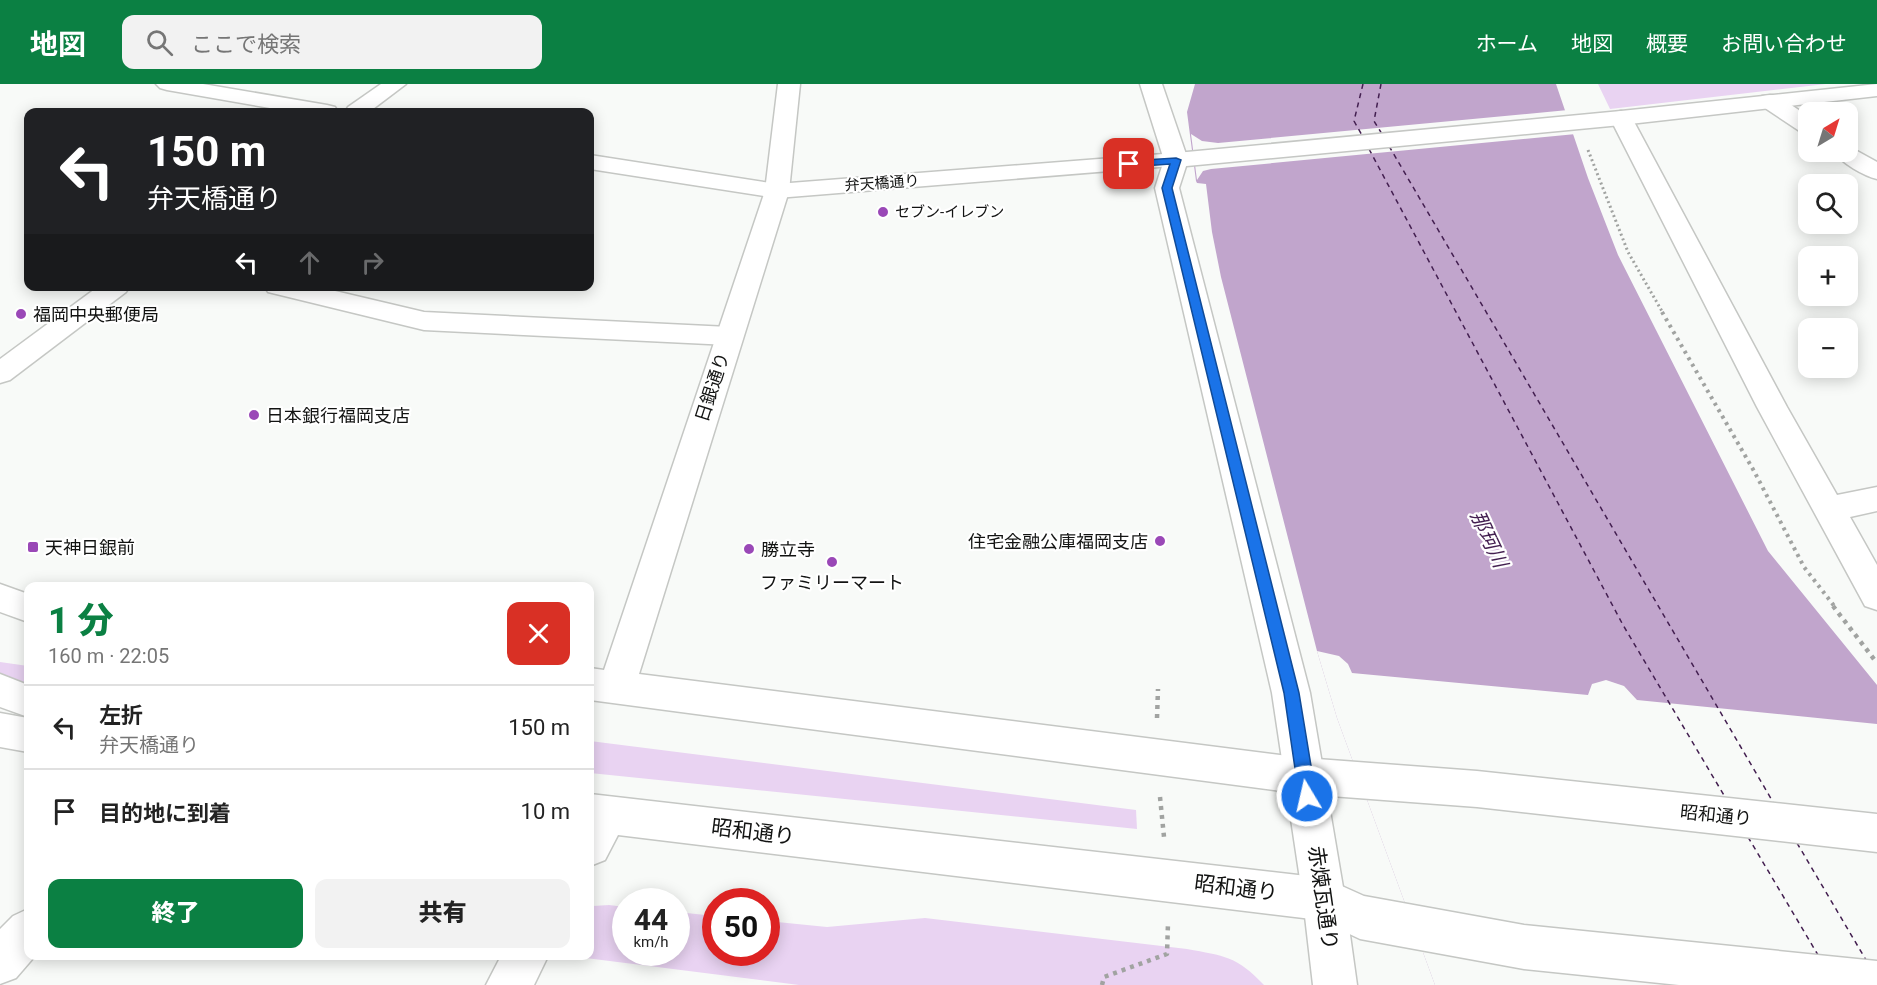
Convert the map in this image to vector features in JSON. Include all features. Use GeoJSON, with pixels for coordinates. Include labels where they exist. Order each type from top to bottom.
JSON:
{"type":"FeatureCollection","features":[{"type":"Feature","properties":{"kind":"street"},"geometry":{"type":"LineString","coordinates":[[168,84],[304,108]]}},
{"type":"Feature","properties":{"kind":"street"},"geometry":{"type":"LineString","coordinates":[[362,108],[395,84]]}},
{"type":"Feature","properties":{"kind":"street","name":"日銀通り"},"geometry":{"type":"LineString","coordinates":[[603,685],[729,336],[777,191],[789,84]]}},
{"type":"Feature","properties":{"kind":"street"},"geometry":{"type":"LineString","coordinates":[[1151,84],[1185,160]]}},
{"type":"Feature","properties":{"kind":"street","name":"弁天橋通り"},"geometry":{"type":"LineString","coordinates":[[594,163],[777,191],[1185,160],[1621,118],[1770,101],[1874,93]]}},
{"type":"Feature","properties":{"kind":"street"},"geometry":{"type":"LineString","coordinates":[[1770,101],[1798,120]]}},
{"type":"Feature","properties":{"kind":"street"},"geometry":{"type":"LineString","coordinates":[[1621,118],[1828,509],[1877,596]]}},
{"type":"Feature","properties":{"kind":"street","name":"赤煉瓦通り"},"geometry":{"type":"LineString","coordinates":[[1185,160],[1167,188],[1292,693],[1335,985]]}},
{"type":"Feature","properties":{"kind":"street"},"geometry":{"type":"LineString","coordinates":[[1858,160],[1877,172]]}},
{"type":"Feature","properties":{"kind":"street"},"geometry":{"type":"LineString","coordinates":[[0,373],[110,291]]}},
{"type":"Feature","properties":{"kind":"street"},"geometry":{"type":"LineString","coordinates":[[299,291],[424,321],[729,336]]}},
{"type":"Feature","properties":{"kind":"street"},"geometry":{"type":"LineString","coordinates":[[1828,509],[1877,499]]}},
{"type":"Feature","properties":{"kind":"street"},"geometry":{"type":"LineString","coordinates":[[0,598],[24,607]]}},
{"type":"Feature","properties":{"kind":"street","name":"昭和通り"},"geometry":{"type":"LineString","coordinates":[[603,685],[1304,776],[1477,789],[1877,833]]}},
{"type":"Feature","properties":{"kind":"street"},"geometry":{"type":"LineString","coordinates":[[0,690],[24,699]]}},
{"type":"Feature","properties":{"kind":"street"},"geometry":{"type":"LineString","coordinates":[[0,730],[24,734]]}},
{"type":"Feature","properties":{"kind":"street","name":"昭和通り"},"geometry":{"type":"LineString","coordinates":[[596,825],[1324,899],[1360,917],[1524,947],[1877,983]]}},
{"type":"Feature","properties":{"kind":"street"},"geometry":{"type":"LineString","coordinates":[[0,962],[24,935]]}},
{"type":"Feature","properties":{"kind":"street"},"geometry":{"type":"LineString","coordinates":[[508,985],[524,960]]}},
{"type":"Feature","properties":{"kind":"path"},"geometry":{"type":"LineString","coordinates":[[1588,150],[1628,252],[1754,471],[1804,567],[1877,663]]}},
{"type":"Feature","properties":{"kind":"path"},"geometry":{"type":"LineString","coordinates":[[1102,985],[1104,978]]}},
{"type":"Feature","properties":{"kind":"shaded area"},"geometry":{"type":"Polygon","coordinates":[[[1598,84],[1826,84],[1610,109],[1598,84]]]}},
{"type":"Feature","properties":{"kind":"shaded area"},"geometry":{"type":"Polygon","coordinates":[[[0,662],[24,665],[24,699],[0,696],[0,662]]]}},
{"type":"Feature","properties":{"kind":"shaded area"},"geometry":{"type":"Polygon","coordinates":[[[594,742],[1136,810],[1137,829],[594,773],[594,742]]]}},
{"type":"Feature","properties":{"kind":"shaded area"},"geometry":{"type":"Polygon","coordinates":[[[612,905],[612,961],[594,959],[594,906],[612,905]]]}},
{"type":"Feature","properties":{"kind":"shaded area"},"geometry":{"type":"Polygon","coordinates":[[[690,913],[702,915],[702,966],[780,966],[780,922],[827,927],[925,918],[1187,949],[1238,963],[1264,985],[799,985],[649,966],[690,966],[690,913]]]}},
{"type":"Feature","properties":{"kind":"water","name":"那珂川"},"geometry":{"type":"Polygon","coordinates":[[[1195,84],[1556,84],[1588,178],[1618,255],[1768,551],[1877,685],[1877,985],[1435,985],[1337,718],[1317,651],[1221,277],[1206,184],[1196,181],[1187,112],[1195,84]]]}},
{"type":"Feature","properties":{"kind":"pier"},"geometry":{"type":"Polygon","coordinates":[[[1568,110],[1576,134],[1211,169],[1203,171],[1197,180],[1191,134],[1202,141],[1218,143],[1568,110]]]}},
{"type":"Feature","properties":{"kind":"pier"},"geometry":{"type":"Polygon","coordinates":[[[1317,651],[1339,656],[1348,664],[1352,673],[1588,695],[1592,684],[1606,680],[1624,686],[1637,700],[1877,724],[1877,985],[1435,985],[1337,718],[1317,651]]]}},
{"type":"Feature","properties":{"kind":"ferry route"},"geometry":{"type":"LineString","coordinates":[[1363,84],[1354,121],[1363,137]]}},
{"type":"Feature","properties":{"kind":"ferry route"},"geometry":{"type":"LineString","coordinates":[[1381,84],[1374,121],[1382,134]]}},
{"type":"Feature","properties":{"kind":"ferry route"},"geometry":{"type":"LineString","coordinates":[[1389,146],[1773,802]]}},
{"type":"Feature","properties":{"kind":"ferry route"},"geometry":{"type":"LineString","coordinates":[[1369,149],[1623,625],[1725,797]]}},
{"type":"Feature","properties":{"kind":"ferry route"},"geometry":{"type":"LineString","coordinates":[[1748,837],[1818,955]]}},
{"type":"Feature","properties":{"kind":"ferry route"},"geometry":{"type":"LineString","coordinates":[[1797,843],[1866,960]]}},
{"type":"Feature","properties":{"kind":"place","name":"セブン-イレブン"},"geometry":{"type":"Point","coordinates":[883,212]}},
{"type":"Feature","properties":{"kind":"place","name":"福岡中央郵便局"},"geometry":{"type":"Point","coordinates":[21,314]}},
{"type":"Feature","properties":{"kind":"place","name":"日本銀行福岡支店"},"geometry":{"type":"Point","coordinates":[254,415]}},
{"type":"Feature","properties":{"kind":"place","name":"住宅金融公庫福岡支店"},"geometry":{"type":"Point","coordinates":[1160,541]}},
{"type":"Feature","properties":{"kind":"place","name":"天神日銀前"},"geometry":{"type":"Point","coordinates":[33,547]}},
{"type":"Feature","properties":{"kind":"place","name":"勝立寺"},"geometry":{"type":"Point","coordinates":[749,549]}},
{"type":"Feature","properties":{"kind":"place","name":"ファミリーマート"},"geometry":{"type":"Point","coordinates":[832,562]}},
{"type":"Feature","properties":{"kind":"route"},"geometry":{"type":"LineString","coordinates":[[1129,164],[1176,160],[1167,188],[1292,693],[1307,796]]}}]}
